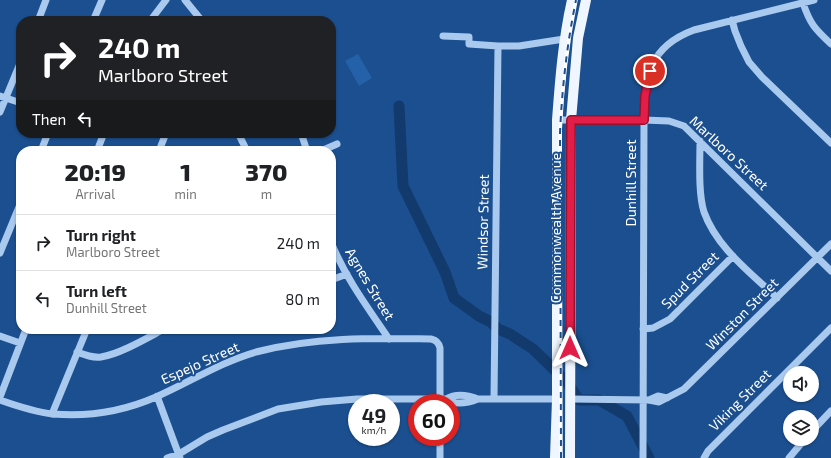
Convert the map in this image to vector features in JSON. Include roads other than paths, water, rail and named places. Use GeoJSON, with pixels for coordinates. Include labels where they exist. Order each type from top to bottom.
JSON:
{"type":"FeatureCollection","features":[{"type":"Feature","properties":{"kind":"main road","name":"Commonwealth Avenue"},"geometry":{"type":"LineString","coordinates":[[555,458],[557,399],[557,120],[559,82],[564,39],[572,0]]}},
{"type":"Feature","properties":{"kind":"main road","name":"Commonwealth Avenue"},"geometry":{"type":"LineString","coordinates":[[570,458],[571,120],[578,38],[586,0]]}},
{"type":"Feature","properties":{"kind":"street"},"geometry":{"type":"LineString","coordinates":[[40,16],[46,0]]}},
{"type":"Feature","properties":{"kind":"street"},"geometry":{"type":"LineString","coordinates":[[96,16],[102,0]]}},
{"type":"Feature","properties":{"kind":"street"},"geometry":{"type":"LineString","coordinates":[[154,16],[166,0]]}},
{"type":"Feature","properties":{"kind":"street"},"geometry":{"type":"LineString","coordinates":[[185,0],[198,16]]}},
{"type":"Feature","properties":{"kind":"street","name":"Dunhill Street"},"geometry":{"type":"LineString","coordinates":[[643,458],[646,400],[643,329],[644,120],[647,82],[655,58],[661,50],[681,34],[814,0]]}},
{"type":"Feature","properties":{"kind":"street"},"geometry":{"type":"LineString","coordinates":[[803,3],[806,14],[814,27],[831,44]]}},
{"type":"Feature","properties":{"kind":"street"},"geometry":{"type":"LineString","coordinates":[[732,20],[737,36],[749,62],[762,77],[831,143]]}},
{"type":"Feature","properties":{"kind":"street"},"geometry":{"type":"LineString","coordinates":[[443,36],[469,37],[469,44],[498,46],[519,46],[564,39]]}},
{"type":"Feature","properties":{"kind":"street","name":"Windsor Street"},"geometry":{"type":"LineString","coordinates":[[494,399],[498,46]]}},
{"type":"Feature","properties":{"kind":"street"},"geometry":{"type":"LineString","coordinates":[[0,112],[3,97],[16,71]]}},
{"type":"Feature","properties":{"kind":"street"},"geometry":{"type":"LineString","coordinates":[[3,97],[16,101]]}},
{"type":"Feature","properties":{"kind":"street","name":"Marlboro Street"},"geometry":{"type":"LineString","coordinates":[[557,120],[669,121],[684,126],[831,271]]}},
{"type":"Feature","properties":{"kind":"street"},"geometry":{"type":"LineString","coordinates":[[700,141],[701,189],[704,211],[719,240],[733,256],[777,298]]}},
{"type":"Feature","properties":{"kind":"street"},"geometry":{"type":"LineString","coordinates":[[332,146],[337,144]]}},
{"type":"Feature","properties":{"kind":"street"},"geometry":{"type":"LineString","coordinates":[[0,253],[16,214]]}},
{"type":"Feature","properties":{"kind":"street","name":"Winston Street"},"geometry":{"type":"LineString","coordinates":[[570,399],[646,400],[658,396],[667,398],[684,389],[831,244]]}},
{"type":"Feature","properties":{"kind":"street","name":"Agnes Street"},"geometry":{"type":"LineString","coordinates":[[336,255],[366,305],[389,338]]}},
{"type":"Feature","properties":{"kind":"street","name":"Spud Street"},"geometry":{"type":"LineString","coordinates":[[643,329],[653,328],[670,318],[733,256]]}},
{"type":"Feature","properties":{"kind":"street"},"geometry":{"type":"LineString","coordinates":[[336,278],[347,274]]}},
{"type":"Feature","properties":{"kind":"street","name":"Viking Street"},"geometry":{"type":"LineString","coordinates":[[704,458],[708,451],[831,328]]}},
{"type":"Feature","properties":{"kind":"street"},"geometry":{"type":"LineString","coordinates":[[0,397],[24,334]]}},
{"type":"Feature","properties":{"kind":"street"},"geometry":{"type":"LineString","coordinates":[[52,414],[85,334]]}},
{"type":"Feature","properties":{"kind":"street"},"geometry":{"type":"LineString","coordinates":[[77,352],[88,356],[101,357],[115,353],[154,334]]}},
{"type":"Feature","properties":{"kind":"street"},"geometry":{"type":"LineString","coordinates":[[0,336],[20,343]]}},
{"type":"Feature","properties":{"kind":"street","name":"Espejo Street"},"geometry":{"type":"LineString","coordinates":[[0,400],[24,408],[52,414],[72,415],[104,412],[122,409],[157,396],[218,367],[255,353],[290,344],[320,340],[389,338],[431,339],[437,341],[440,348],[442,394]]}},
{"type":"Feature","properties":{"kind":"street"},"geometry":{"type":"LineString","coordinates":[[157,396],[180,456]]}},
{"type":"Feature","properties":{"kind":"street"},"geometry":{"type":"LineString","coordinates":[[167,458],[180,456],[207,437],[278,409],[321,402],[358,399],[408,400]]}},
{"type":"Feature","properties":{"kind":"street"},"geometry":{"type":"LineString","coordinates":[[460,403],[469,403],[478,399],[557,399]]}},
{"type":"Feature","properties":{"kind":"street"},"geometry":{"type":"LineString","coordinates":[[819,424],[831,411]]}},
{"type":"Feature","properties":{"kind":"street"},"geometry":{"type":"LineString","coordinates":[[440,446],[440,458]]}},
{"type":"Feature","properties":{"kind":"street"},"geometry":{"type":"LineString","coordinates":[[789,458],[798,446]]}},
{"type":"Feature","properties":{"kind":"waterway"},"geometry":{"type":"LineString","coordinates":[[399,106],[403,186],[445,272],[454,298],[479,316],[491,322],[498,329],[510,334],[533,349],[567,382],[579,400],[599,400],[627,416],[649,458]]}},
{"type":"Feature","properties":{"kind":"railway"},"geometry":{"type":"LineString","coordinates":[[561,458],[560,133],[565,66],[576,0]]}}]}
